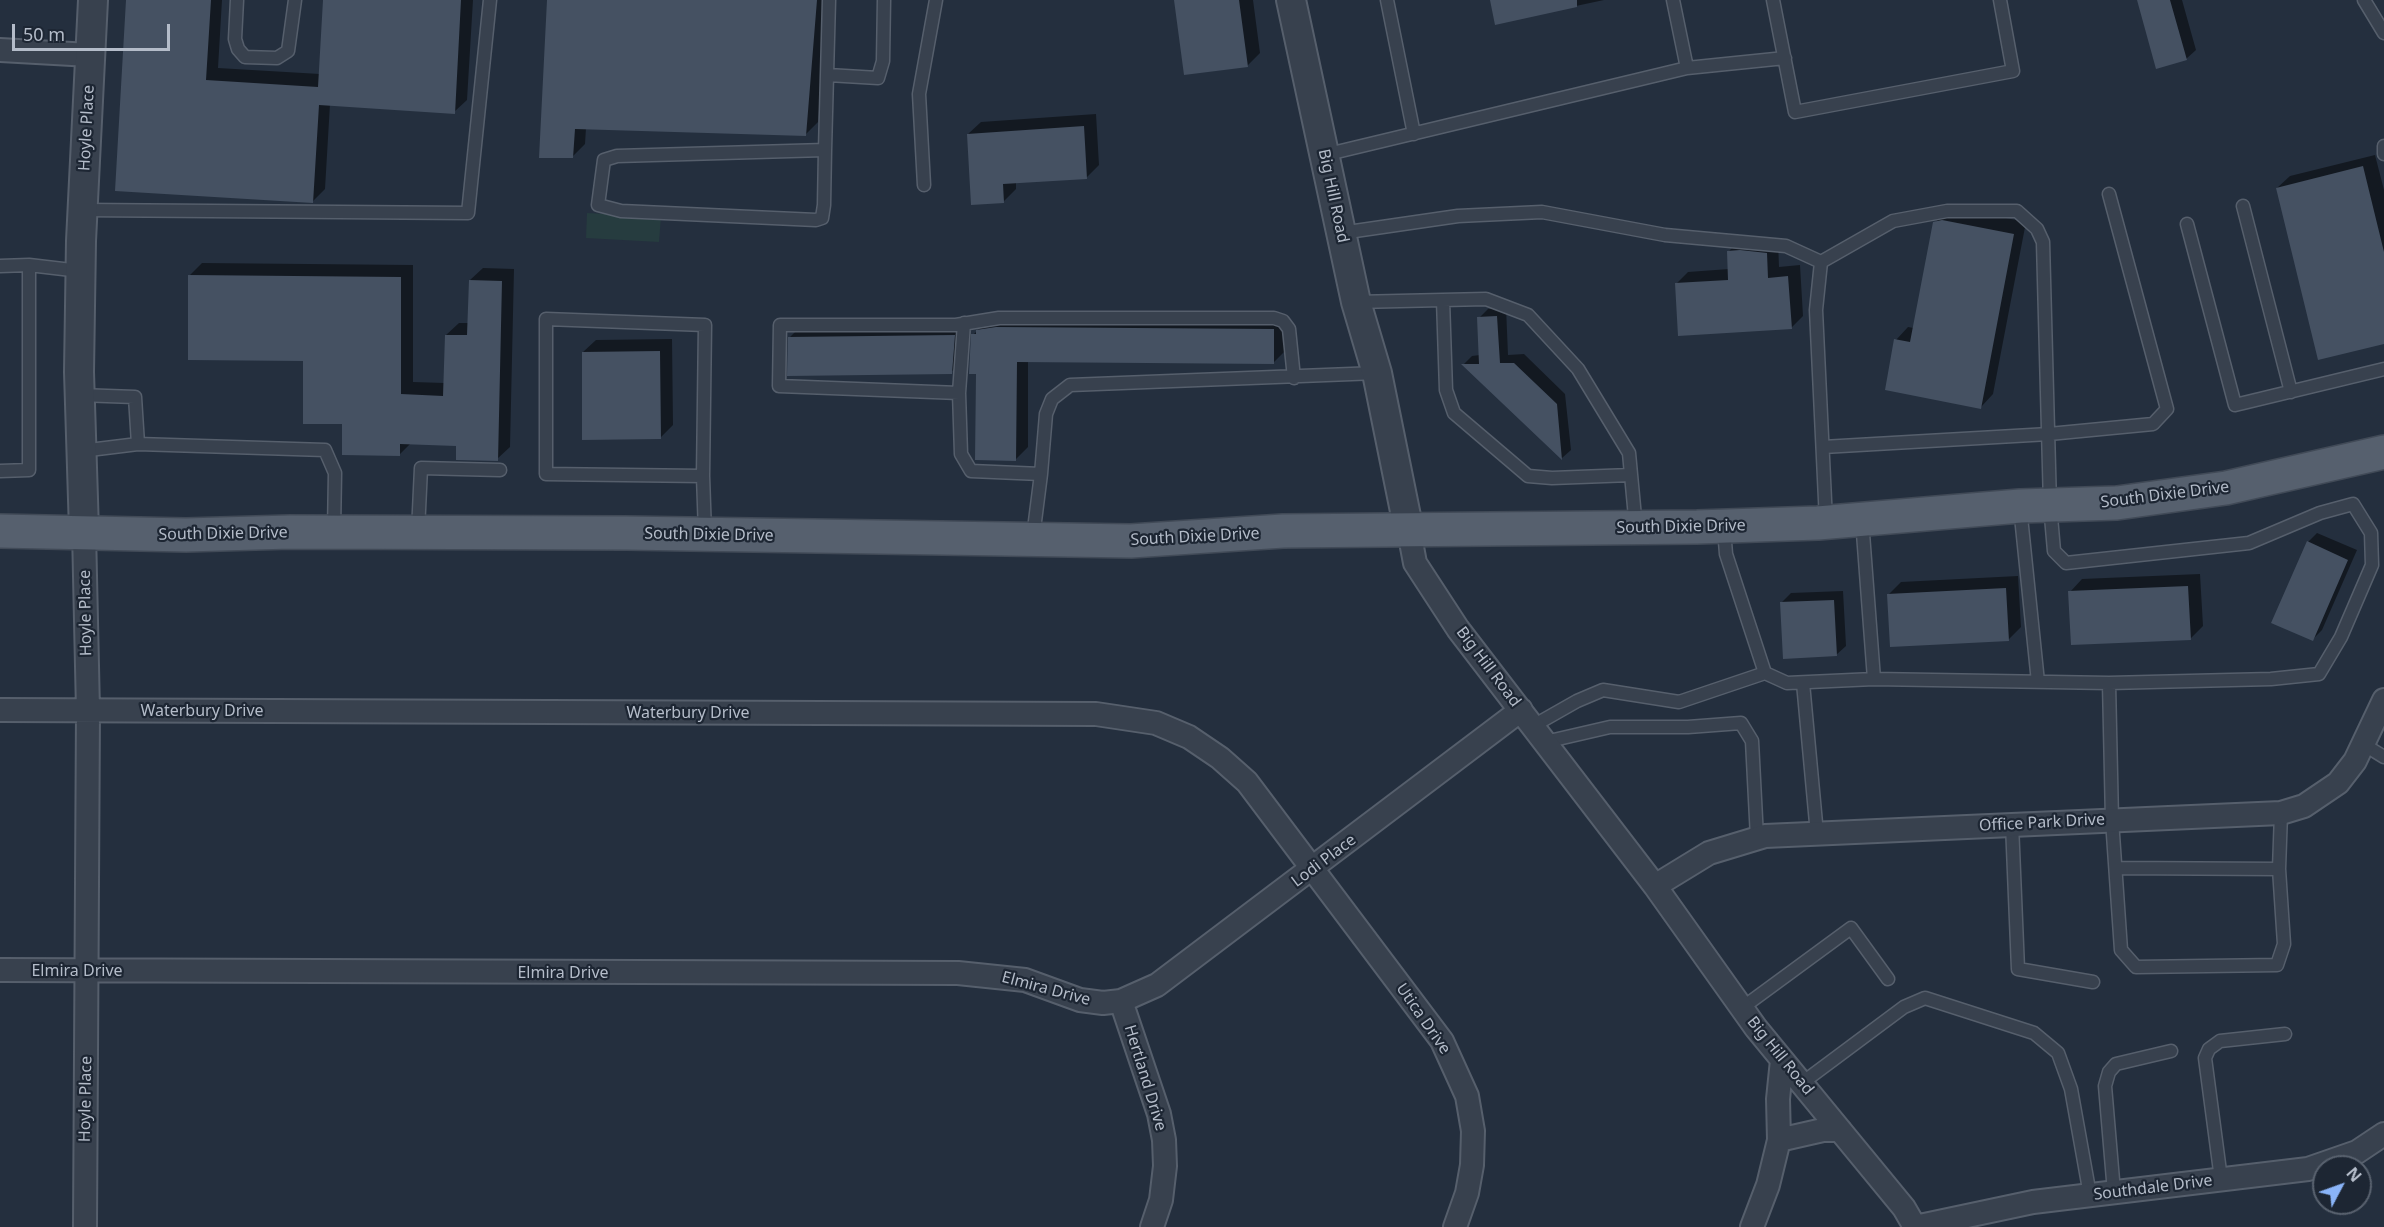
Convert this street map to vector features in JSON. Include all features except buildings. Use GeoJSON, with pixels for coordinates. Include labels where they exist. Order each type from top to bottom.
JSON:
{"type":"FeatureCollection","features":[{"type":"Feature","properties":{"kind":"main road","name":"South Dixie Drive"},"geometry":{"type":"LineString","coordinates":[[0,531],[84,531],[154,535],[334,532],[705,534],[1131,541],[1283,531],[1724,526],[1826,522],[2035,506],[2117,503],[2226,488],[2384,453]]}},
{"type":"Feature","properties":{"kind":"street","name":"Hoyle Place"},"geometry":{"type":"LineString","coordinates":[[85,1227],[88,711],[81,451],[80,271],[93,0]]}},
{"type":"Feature","properties":{"kind":"street","name":"Big Hill Road"},"geometry":{"type":"LineString","coordinates":[[1291,0],[1356,302],[1377,373],[1415,563],[1458,629],[1655,886],[1742,1008],[1904,1208],[1915,1227]]}},
{"type":"Feature","properties":{"kind":"street"},"geometry":{"type":"LineString","coordinates":[[0,50],[90,55]]}},
{"type":"Feature","properties":{"kind":"street","name":"Office Park Drive"},"geometry":{"type":"LineString","coordinates":[[1655,886],[1709,853],[1756,838],[2012,824],[2281,813],[2304,806],[2338,783],[2355,761],[2384,700]]}},
{"type":"Feature","properties":{"kind":"street","name":"Waterbury Drive"},"geometry":{"type":"LineString","coordinates":[[0,710],[1084,714],[1126,717],[1156,723],[1189,737],[1220,758],[1247,782],[1312,870]]}},
{"type":"Feature","properties":{"kind":"street","name":"Lodi Place"},"geometry":{"type":"LineString","coordinates":[[1121,1001],[1157,985],[1312,870],[1533,726]]}},
{"type":"Feature","properties":{"kind":"street","name":"Utica Drive"},"geometry":{"type":"LineString","coordinates":[[1312,870],[1442,1041],[1458,1073],[1467,1096],[1473,1131],[1473,1154],[1467,1193],[1455,1227]]}},
{"type":"Feature","properties":{"kind":"street","name":"Elmira Drive"},"geometry":{"type":"LineString","coordinates":[[0,970],[958,973],[1025,980],[1080,1000],[1103,1003],[1121,1001]]}},
{"type":"Feature","properties":{"kind":"street","name":"Hertland Drive"},"geometry":{"type":"LineString","coordinates":[[1121,1001],[1159,1114],[1164,1140],[1165,1166],[1161,1200],[1152,1227]]}},
{"type":"Feature","properties":{"kind":"street"},"geometry":{"type":"LineString","coordinates":[[1752,1227],[1768,1185],[1779,1140],[1778,1099],[1782,1060]]}},
{"type":"Feature","properties":{"kind":"street"},"geometry":{"type":"LineString","coordinates":[[1779,1140],[1823,1130],[1840,1130]]}},
{"type":"Feature","properties":{"kind":"street","name":"Southdale Drive"},"geometry":{"type":"LineString","coordinates":[[1915,1227],[2033,1202],[2308,1168],[2333,1162],[2357,1152],[2384,1134]]}},
{"type":"Feature","properties":{"kind":"lane"},"geometry":{"type":"LineString","coordinates":[[237,0],[235,39],[238,49],[245,57],[277,58],[288,51],[295,0]]}},
{"type":"Feature","properties":{"kind":"lane"},"geometry":{"type":"LineString","coordinates":[[82,210],[468,213],[490,0]]}},
{"type":"Feature","properties":{"kind":"lane"},"geometry":{"type":"LineString","coordinates":[[825,150],[610,158],[604,160],[598,206],[621,211],[816,220],[822,218],[824,205],[829,0]]}},
{"type":"Feature","properties":{"kind":"lane"},"geometry":{"type":"LineString","coordinates":[[828,75],[878,78],[883,61],[884,0]]}},
{"type":"Feature","properties":{"kind":"lane"},"geometry":{"type":"LineString","coordinates":[[924,185],[920,94],[936,0]]}},
{"type":"Feature","properties":{"kind":"lane"},"geometry":{"type":"LineString","coordinates":[[1387,0],[1414,134]]}},
{"type":"Feature","properties":{"kind":"lane"},"geometry":{"type":"LineString","coordinates":[[1673,0],[1687,68]]}},
{"type":"Feature","properties":{"kind":"lane"},"geometry":{"type":"LineString","coordinates":[[1773,0],[1795,112],[2013,71],[2000,0]]}},
{"type":"Feature","properties":{"kind":"lane"},"geometry":{"type":"LineString","coordinates":[[2364,0],[2384,33]]}},
{"type":"Feature","properties":{"kind":"lane"},"geometry":{"type":"LineString","coordinates":[[1324,155],[1687,68],[1785,58]]}},
{"type":"Feature","properties":{"kind":"lane"},"geometry":{"type":"LineString","coordinates":[[2384,146],[2384,154]]}},
{"type":"Feature","properties":{"kind":"lane"},"geometry":{"type":"LineString","coordinates":[[1823,447],[2049,434],[2153,424],[2167,409],[2109,194]]}},
{"type":"Feature","properties":{"kind":"lane"},"geometry":{"type":"LineString","coordinates":[[2243,206],[2291,392]]}},
{"type":"Feature","properties":{"kind":"lane"},"geometry":{"type":"LineString","coordinates":[[1821,262],[1893,221],[1947,211],[2016,211],[2028,218],[2037,229],[2043,242],[2049,434],[2035,506],[2038,682]]}},
{"type":"Feature","properties":{"kind":"lane"},"geometry":{"type":"LineString","coordinates":[[1341,233],[1458,216],[1542,212],[1665,235],[1786,246],[1821,262]]}},
{"type":"Feature","properties":{"kind":"lane"},"geometry":{"type":"LineString","coordinates":[[2187,224],[2235,405],[2384,369]]}},
{"type":"Feature","properties":{"kind":"lane"},"geometry":{"type":"LineString","coordinates":[[1821,262],[1816,310],[1826,522]]}},
{"type":"Feature","properties":{"kind":"lane"},"geometry":{"type":"LineString","coordinates":[[0,471],[29,470],[29,265]]}},
{"type":"Feature","properties":{"kind":"lane"},"geometry":{"type":"LineString","coordinates":[[0,266],[29,265],[80,271]]}},
{"type":"Feature","properties":{"kind":"lane"},"geometry":{"type":"LineString","coordinates":[[1356,302],[1486,299],[1528,315],[1578,369],[1629,453],[1636,528]]}},
{"type":"Feature","properties":{"kind":"lane"},"geometry":{"type":"LineString","coordinates":[[1443,300],[1446,390],[1454,413],[1528,476],[1552,478],[1632,475]]}},
{"type":"Feature","properties":{"kind":"lane"},"geometry":{"type":"LineString","coordinates":[[960,393],[779,386],[780,325],[964,323],[999,318],[1274,318],[1283,321],[1289,329],[1294,378]]}},
{"type":"Feature","properties":{"kind":"lane"},"geometry":{"type":"LineString","coordinates":[[703,476],[546,474],[546,319],[705,325],[703,476],[705,534]]}},
{"type":"Feature","properties":{"kind":"lane"},"geometry":{"type":"LineString","coordinates":[[964,323],[960,393],[962,454],[971,471],[1041,474]]}},
{"type":"Feature","properties":{"kind":"lane"},"geometry":{"type":"LineString","coordinates":[[1033,539],[1046,414],[1052,399],[1070,385],[1377,373]]}},
{"type":"Feature","properties":{"kind":"lane"},"geometry":{"type":"LineString","coordinates":[[80,395],[135,397],[138,444]]}},
{"type":"Feature","properties":{"kind":"lane"},"geometry":{"type":"LineString","coordinates":[[81,451],[138,444],[326,450],[335,473],[334,532]]}},
{"type":"Feature","properties":{"kind":"lane"},"geometry":{"type":"LineString","coordinates":[[418,532],[421,468],[500,470]]}},
{"type":"Feature","properties":{"kind":"lane"},"geometry":{"type":"LineString","coordinates":[[1533,726],[1577,700],[1603,690],[1679,702],[1765,673],[1787,684],[1874,679],[2109,683],[2271,679],[2319,674],[2341,637],[2372,565],[2371,533],[2353,504],[2320,513],[2249,543],[2067,563],[2054,551],[2035,506]]}},
{"type":"Feature","properties":{"kind":"lane"},"geometry":{"type":"LineString","coordinates":[[1862,519],[1874,679]]}},
{"type":"Feature","properties":{"kind":"lane"},"geometry":{"type":"LineString","coordinates":[[1724,526],[1726,554],[1765,673]]}},
{"type":"Feature","properties":{"kind":"lane"},"geometry":{"type":"LineString","coordinates":[[1803,683],[1817,834]]}},
{"type":"Feature","properties":{"kind":"lane"},"geometry":{"type":"LineString","coordinates":[[2109,683],[2112,820],[2121,950],[2136,967],[2277,966],[2284,944],[2279,869],[2281,813]]}},
{"type":"Feature","properties":{"kind":"lane"},"geometry":{"type":"LineString","coordinates":[[1533,726],[1688,727],[1741,723],[1752,741],[1756,838]]}},
{"type":"Feature","properties":{"kind":"lane"},"geometry":{"type":"LineString","coordinates":[[2363,744],[2384,757]]}},
{"type":"Feature","properties":{"kind":"lane"},"geometry":{"type":"LineString","coordinates":[[2012,824],[2018,969],[2093,982]]}},
{"type":"Feature","properties":{"kind":"lane"},"geometry":{"type":"LineString","coordinates":[[2116,868],[2279,869]]}},
{"type":"Feature","properties":{"kind":"lane"},"geometry":{"type":"LineString","coordinates":[[1742,1008],[1851,928],[1888,979]]}},
{"type":"Feature","properties":{"kind":"lane"},"geometry":{"type":"LineString","coordinates":[[1802,1083],[1904,1007],[1926,998],[2034,1033],[2058,1053],[2071,1089],[2090,1195]]}},
{"type":"Feature","properties":{"kind":"lane"},"geometry":{"type":"LineString","coordinates":[[2221,1179],[2205,1058],[2209,1049],[2220,1041],[2284,1034]]}},
{"type":"Feature","properties":{"kind":"lane"},"geometry":{"type":"LineString","coordinates":[[2114,1192],[2105,1086],[2109,1072],[2116,1064],[2171,1051]]}},
{"type":"Feature","properties":{"kind":"green space"},"geometry":{"type":"Polygon","coordinates":[[[587,213],[661,217],[659,242],[586,238],[587,213]]]}}]}
